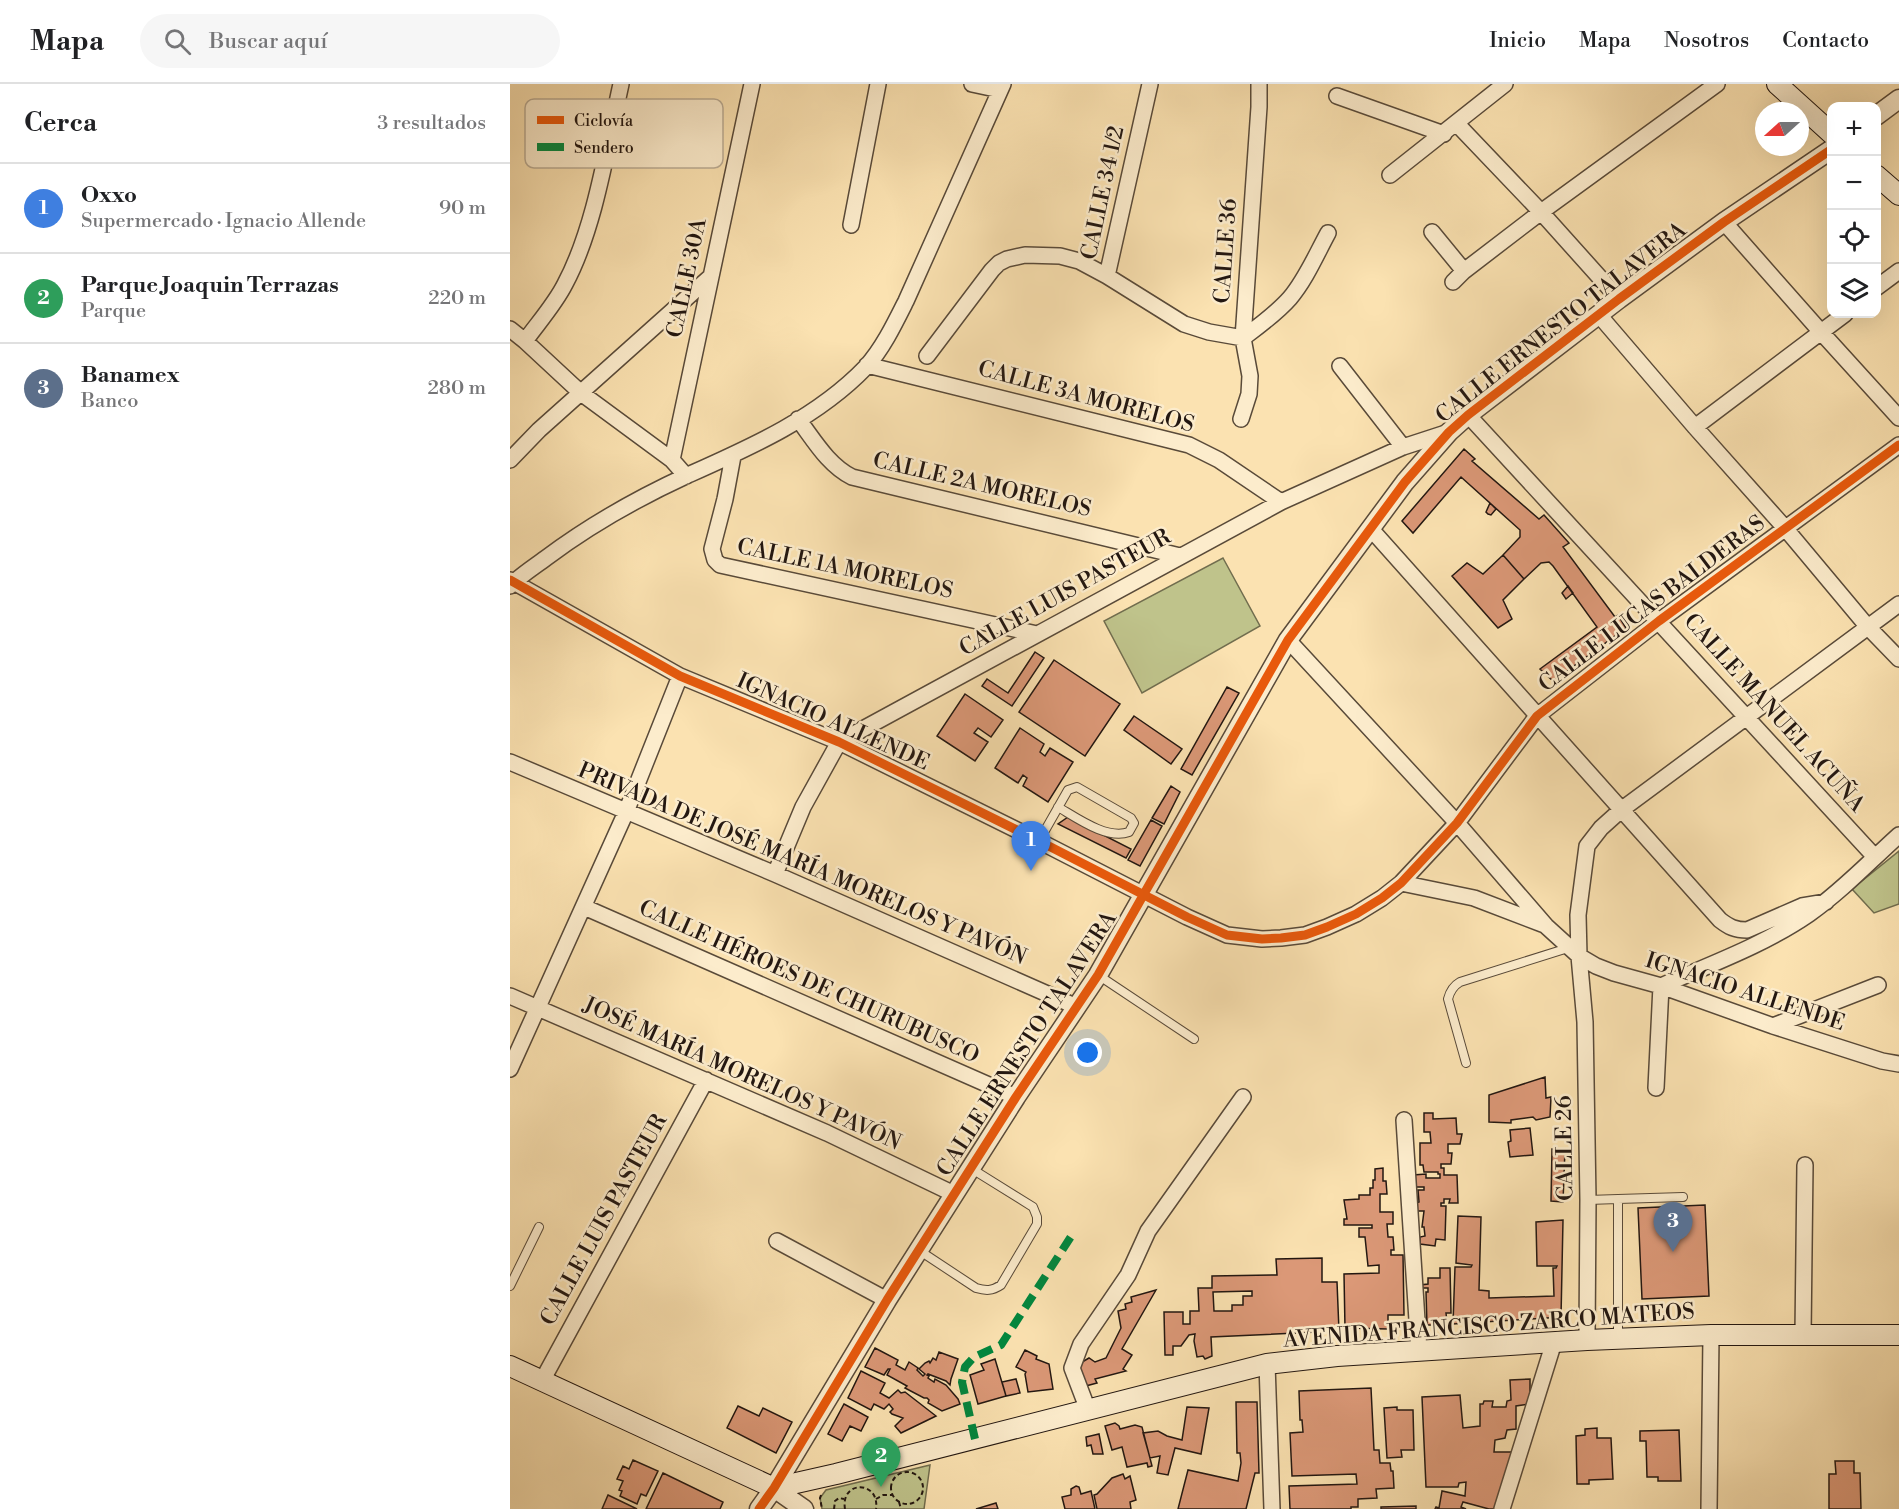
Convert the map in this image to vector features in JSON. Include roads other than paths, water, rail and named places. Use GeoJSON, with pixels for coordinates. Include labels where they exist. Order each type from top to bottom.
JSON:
{"type":"FeatureCollection","features":[{"type":"Feature","properties":{"kind":"main road"},"geometry":{"type":"LineString","coordinates":[[1777,84],[1827,129]]}},
{"type":"Feature","properties":{"kind":"main road"},"geometry":{"type":"LineString","coordinates":[[1881,179],[1899,195]]}},
{"type":"Feature","properties":{"kind":"main road","name":"AVENIDA FRANCISCO ZARCO MATEOS"},"geometry":{"type":"LineString","coordinates":[[774,1488],[1267,1364],[1337,1356],[1587,1340],[1711,1335],[1899,1335]]}},
{"type":"Feature","properties":{"kind":"main road"},"geometry":{"type":"LineString","coordinates":[[510,1366],[774,1488]]}},
{"type":"Feature","properties":{"kind":"street"},"geometry":{"type":"LineString","coordinates":[[618,99],[621,84]]}},
{"type":"Feature","properties":{"kind":"street","name":"CALLE 30A"},"geometry":{"type":"LineString","coordinates":[[672,460],[752,84]]}},
{"type":"Feature","properties":{"kind":"street"},"geometry":{"type":"LineString","coordinates":[[851,225],[879,84]]}},
{"type":"Feature","properties":{"kind":"street"},"geometry":{"type":"LineString","coordinates":[[511,582],[577,535],[616,512],[686,476],[733,456],[798,419],[839,392],[867,365],[890,334],[906,301],[1001,87],[972,84]]}},
{"type":"Feature","properties":{"kind":"street","name":"CALLE 34 1/2"},"geometry":{"type":"LineString","coordinates":[[1107,276],[1150,84]]}},
{"type":"Feature","properties":{"kind":"street","name":"CALLE 36"},"geometry":{"type":"LineString","coordinates":[[1241,419],[1249,394],[1250,376],[1243,338],[1258,84]]}},
{"type":"Feature","properties":{"kind":"street"},"geometry":{"type":"LineString","coordinates":[[1390,175],[1457,124],[1504,84]]}},
{"type":"Feature","properties":{"kind":"street"},"geometry":{"type":"LineString","coordinates":[[1432,232],[1459,276],[1541,212],[1717,84]]}},
{"type":"Feature","properties":{"kind":"street"},"geometry":{"type":"LineString","coordinates":[[1338,96],[1444,134]]}},
{"type":"Feature","properties":{"kind":"street"},"geometry":{"type":"LineString","coordinates":[[1881,112],[1899,99]]}},
{"type":"Feature","properties":{"kind":"street"},"geometry":{"type":"LineString","coordinates":[[1457,124],[1541,212],[1619,299]]}},
{"type":"Feature","properties":{"kind":"street","name":"CALLE ERNESTO TALAVERA"},"geometry":{"type":"LineString","coordinates":[[759,1509],[774,1488],[886,1300],[1016,1097],[1098,975],[1288,640],[1405,482],[1449,432],[1468,416],[1619,299],[1724,222],[1827,152]]}},
{"type":"Feature","properties":{"kind":"street"},"geometry":{"type":"LineString","coordinates":[[525,341],[565,285],[579,253],[591,216],[602,168]]}},
{"type":"Feature","properties":{"kind":"street"},"geometry":{"type":"LineString","coordinates":[[1724,222],[1899,418]]}},
{"type":"Feature","properties":{"kind":"street"},"geometry":{"type":"LineString","coordinates":[[927,356],[992,270],[1007,259],[1025,255],[1060,256],[1079,261],[1184,324],[1209,332],[1243,338],[1262,324],[1290,297],[1305,276],[1328,233]]}},
{"type":"Feature","properties":{"kind":"street"},"geometry":{"type":"LineString","coordinates":[[1881,284],[1899,271]]}},
{"type":"Feature","properties":{"kind":"street"},"geometry":{"type":"LineString","coordinates":[[510,460],[539,430],[709,278]]}},
{"type":"Feature","properties":{"kind":"street"},"geometry":{"type":"LineString","coordinates":[[1599,315],[1785,528],[1867,626],[1899,659]]}},
{"type":"Feature","properties":{"kind":"street"},"geometry":{"type":"LineString","coordinates":[[1695,427],[1840,318]]}},
{"type":"Feature","properties":{"kind":"street"},"geometry":{"type":"LineString","coordinates":[[510,329],[580,393],[672,460],[686,476]]}},
{"type":"Feature","properties":{"kind":"street","name":"CALLE 3A MORELOS"},"geometry":{"type":"LineString","coordinates":[[867,365],[1189,445],[1219,460],[1281,502]]}},
{"type":"Feature","properties":{"kind":"street"},"geometry":{"type":"LineString","coordinates":[[1340,366],[1403,447]]}},
{"type":"Feature","properties":{"kind":"street","name":"CALLE MANUEL ACUÑA"},"geometry":{"type":"LineString","coordinates":[[1468,416],[1875,857]]}},
{"type":"Feature","properties":{"kind":"street","name":"CALLE 2A MORELOS"},"geometry":{"type":"LineString","coordinates":[[798,419],[832,463],[852,477],[1180,556]]}},
{"type":"Feature","properties":{"kind":"street","name":"CALLE LUIS PASTEUR"},"geometry":{"type":"LineString","coordinates":[[840,742],[1281,502],[1403,447],[1449,432]]}},
{"type":"Feature","properties":{"kind":"street","name":"CALLE LUCAS BALDERAS"},"geometry":{"type":"LineString","coordinates":[[1401,883],[1458,823],[1537,716],[1659,621],[1899,445]]}},
{"type":"Feature","properties":{"kind":"street","name":"CALLE 1A MORELOS"},"geometry":{"type":"LineString","coordinates":[[733,456],[712,549],[715,560],[720,566],[1037,634]]}},
{"type":"Feature","properties":{"kind":"street"},"geometry":{"type":"LineString","coordinates":[[1370,528],[1720,920],[1730,928],[1747,930],[1802,906],[1826,902]]}},
{"type":"Feature","properties":{"kind":"street","name":"IGNACIO ALLENDE"},"geometry":{"type":"LineString","coordinates":[[511,582],[680,676],[840,742],[1227,935],[1262,939],[1305,935],[1356,914],[1401,883]]}},
{"type":"Feature","properties":{"kind":"street","name":"CALLE 26"},"geometry":{"type":"LineString","coordinates":[[1587,1340],[1588,1200],[1585,1022],[1573,952],[1587,846],[1601,828],[1621,810],[1899,604]]}},
{"type":"Feature","properties":{"kind":"street","name":"IGNACIO ALLENDE"},"geometry":{"type":"LineString","coordinates":[[1288,640],[1458,823],[1546,926],[1573,952],[1605,970],[1661,986],[1773,1026],[1882,1061],[1899,1064]]}},
{"type":"Feature","properties":{"kind":"street"},"geometry":{"type":"LineString","coordinates":[[510,1069],[626,812],[680,676]]}},
{"type":"Feature","properties":{"kind":"street"},"geometry":{"type":"LineString","coordinates":[[775,874],[803,807],[840,742]]}},
{"type":"Feature","properties":{"kind":"street","name":"PRIVADA DE JOSÉ MARÍA MORELOS Y PAVÓN"},"geometry":{"type":"LineString","coordinates":[[510,762],[775,874],[1077,1007]]}},
{"type":"Feature","properties":{"kind":"street"},"geometry":{"type":"LineString","coordinates":[[1656,1088],[1661,986],[1769,937],[1808,915],[1826,902],[1899,835]]}},
{"type":"Feature","properties":{"kind":"street"},"geometry":{"type":"LineString","coordinates":[[1401,883],[1474,898],[1546,926]]}},
{"type":"Feature","properties":{"kind":"street","name":"CALLE HÉROES DE CHURUBUSCO"},"geometry":{"type":"LineString","coordinates":[[584,907],[1016,1097]]}},
{"type":"Feature","properties":{"kind":"street"},"geometry":{"type":"LineString","coordinates":[[1773,1026],[1878,985]]}},
{"type":"Feature","properties":{"kind":"street","name":"JOSÉ MARÍA MORELOS Y PAVÓN"},"geometry":{"type":"LineString","coordinates":[[510,996],[827,1133],[954,1194]]}},
{"type":"Feature","properties":{"kind":"street","name":"CALLE LUIS PASTEUR"},"geometry":{"type":"LineString","coordinates":[[542,1381],[706,1080]]}},
{"type":"Feature","properties":{"kind":"street"},"geometry":{"type":"LineString","coordinates":[[1088,1410],[1072,1368],[1073,1361],[1128,1275],[1148,1231],[1243,1097]]}},
{"type":"Feature","properties":{"kind":"street"},"geometry":{"type":"LineString","coordinates":[[1404,1120],[1419,1352]]}},
{"type":"Feature","properties":{"kind":"street"},"geometry":{"type":"LineString","coordinates":[[1803,1335],[1805,1165]]}},
{"type":"Feature","properties":{"kind":"street"},"geometry":{"type":"LineString","coordinates":[[777,1241],[886,1300]]}},
{"type":"Feature","properties":{"kind":"street"},"geometry":{"type":"LineString","coordinates":[[1709,1509],[1711,1335]]}},
{"type":"Feature","properties":{"kind":"street"},"geometry":{"type":"LineString","coordinates":[[1502,1509],[1554,1342]]}},
{"type":"Feature","properties":{"kind":"street"},"geometry":{"type":"LineString","coordinates":[[1267,1364],[1272,1509]]}},
{"type":"Feature","properties":{"kind":"street"},"geometry":{"type":"LineString","coordinates":[[774,1488],[804,1509]]}},
{"type":"Feature","properties":{"kind":"lane"},"geometry":{"type":"LineString","coordinates":[[1039,841],[1058,807],[1068,790],[1077,787],[1131,818],[1134,823],[1129,832],[1116,835],[1101,830],[1058,807]]}},
{"type":"Feature","properties":{"kind":"lane"},"geometry":{"type":"LineString","coordinates":[[1466,1063],[1448,999],[1455,985],[1460,981],[1573,952]]}},
{"type":"Feature","properties":{"kind":"lane"},"geometry":{"type":"LineString","coordinates":[[1098,975],[1194,1039]]}},
{"type":"Feature","properties":{"kind":"lane"},"geometry":{"type":"LineString","coordinates":[[919,1250],[976,1288],[986,1291],[1001,1285],[1037,1224],[1037,1217],[1033,1207],[970,1168]]}},
{"type":"Feature","properties":{"kind":"lane"},"geometry":{"type":"LineString","coordinates":[[1588,1200],[1683,1197]]}},
{"type":"Feature","properties":{"kind":"lane"},"geometry":{"type":"LineString","coordinates":[[1618,1199],[1618,1339]]}},
{"type":"Feature","properties":{"kind":"lane"},"geometry":{"type":"LineString","coordinates":[[510,1286],[539,1227]]}},
{"type":"Feature","properties":{"kind":"place","name":"Oxxo"},"geometry":{"type":"Point","coordinates":[1031,871]}},
{"type":"Feature","properties":{"kind":"place","name":"Banamex"},"geometry":{"type":"Point","coordinates":[1673,1252]}},
{"type":"Feature","properties":{"kind":"place","name":"Parque Joaquin Terrazas"},"geometry":{"type":"Point","coordinates":[881,1487]}}]}
